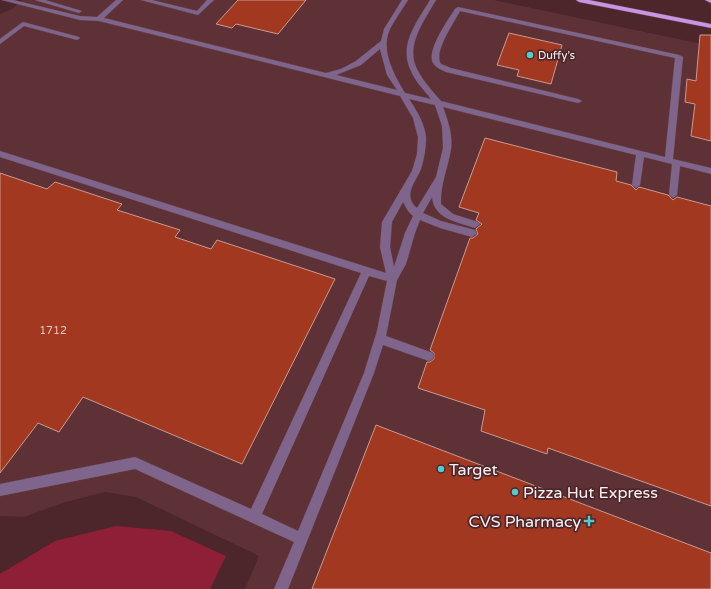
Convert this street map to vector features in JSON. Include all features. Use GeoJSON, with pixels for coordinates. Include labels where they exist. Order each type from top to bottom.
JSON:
{"type":"FeatureCollection","features":[{"type":"Feature","properties":{"kind":"main road"},"geometry":{"type":"LineString","coordinates":[[579,0],[711,26]]}},
{"type":"Feature","properties":{"kind":"street"},"geometry":{"type":"LineString","coordinates":[[0,2],[4,0],[80,18],[96,18],[711,171]]}},
{"type":"Feature","properties":{"kind":"street"},"geometry":{"type":"LineString","coordinates":[[38,0],[87,13],[96,18]]}},
{"type":"Feature","properties":{"kind":"street"},"geometry":{"type":"LineString","coordinates":[[96,18],[120,0]]}},
{"type":"Feature","properties":{"kind":"street"},"geometry":{"type":"LineString","coordinates":[[144,0],[198,13],[211,0]]}},
{"type":"Feature","properties":{"kind":"street"},"geometry":{"type":"LineString","coordinates":[[392,279],[386,259],[385,237],[388,222],[394,208],[416,171],[421,154],[422,137],[417,118],[386,64],[384,42],[387,29],[405,0]]}},
{"type":"Feature","properties":{"kind":"street"},"geometry":{"type":"LineString","coordinates":[[281,589],[360,397],[380,339],[392,279],[401,264],[406,245],[423,204],[438,179],[446,160],[448,137],[443,115],[438,103],[414,71],[409,54],[412,36],[433,0]]}},
{"type":"Feature","properties":{"kind":"street"},"geometry":{"type":"LineString","coordinates":[[578,101],[449,70],[439,66],[435,60],[436,50],[458,9],[679,57],[672,161],[673,195]]}},
{"type":"Feature","properties":{"kind":"street"},"geometry":{"type":"LineString","coordinates":[[0,42],[23,24],[77,38]]}},
{"type":"Feature","properties":{"kind":"street"},"geometry":{"type":"LineString","coordinates":[[326,75],[337,73],[355,64],[367,57],[384,42]]}},
{"type":"Feature","properties":{"kind":"street"},"geometry":{"type":"LineString","coordinates":[[636,185],[640,153]]}},
{"type":"Feature","properties":{"kind":"street"},"geometry":{"type":"LineString","coordinates":[[0,154],[392,279]]}},
{"type":"Feature","properties":{"kind":"street"},"geometry":{"type":"LineString","coordinates":[[406,190],[405,197],[407,203],[418,216],[473,229],[440,209],[436,198],[438,179]]}},
{"type":"Feature","properties":{"kind":"street"},"geometry":{"type":"LineString","coordinates":[[254,518],[366,270]]}},
{"type":"Feature","properties":{"kind":"street"},"geometry":{"type":"LineString","coordinates":[[380,339],[429,356]]}},
{"type":"Feature","properties":{"kind":"street"},"geometry":{"type":"LineString","coordinates":[[0,490],[135,463],[302,539]]}},
{"type":"Feature","properties":{"kind":"shaded area"},"geometry":{"type":"Polygon","coordinates":[[[22,0],[494,0],[711,46],[711,589],[245,589],[259,556],[136,497],[105,492],[62,503],[24,517],[0,516],[0,14],[12,9],[22,0]]]}},
{"type":"Feature","properties":{"kind":"shaded area"},"geometry":{"type":"Polygon","coordinates":[[[116,526],[171,531],[226,556],[210,589],[0,589],[0,574],[55,541],[116,526]]]}},
{"type":"Feature","properties":{"kind":"building"},"geometry":{"type":"Polygon","coordinates":[[[238,0],[306,0],[278,34],[236,24],[232,28],[216,24],[238,0]]]}},
{"type":"Feature","properties":{"kind":"building","name":"Duffy’s"},"geometry":{"type":"Polygon","coordinates":[[[509,33],[562,45],[551,84],[517,76],[519,70],[497,65],[509,33]]]}},
{"type":"Feature","properties":{"kind":"building"},"geometry":{"type":"Polygon","coordinates":[[[700,35],[711,35],[711,141],[691,136],[695,104],[685,102],[687,79],[696,81],[700,35]]]}},
{"type":"Feature","properties":{"kind":"building"},"geometry":{"type":"Polygon","coordinates":[[[485,138],[617,172],[616,181],[631,185],[636,190],[639,187],[668,195],[673,200],[677,197],[711,206],[711,506],[548,448],[547,454],[481,431],[485,410],[418,388],[427,362],[434,359],[434,353],[430,350],[470,238],[473,238],[478,234],[476,229],[482,224],[476,220],[479,213],[459,207],[485,138]]]}},
{"type":"Feature","properties":{"kind":"building"},"geometry":{"type":"Polygon","coordinates":[[[0,173],[47,189],[55,182],[122,204],[117,210],[180,230],[175,237],[211,249],[217,240],[335,279],[242,464],[83,397],[59,432],[38,423],[0,473],[0,173]]]}},
{"type":"Feature","properties":{"kind":"building"},"geometry":{"type":"Polygon","coordinates":[[[376,425],[711,553],[711,589],[312,589],[376,425]]]}},
{"type":"Feature","properties":{"kind":"place","name":"Duffy’s"},"geometry":{"type":"Point","coordinates":[530,55]}},
{"type":"Feature","properties":{"kind":"place","name":"Target"},"geometry":{"type":"Point","coordinates":[441,469]}},
{"type":"Feature","properties":{"kind":"place","name":"Pizza Hut Express"},"geometry":{"type":"Point","coordinates":[515,492]}},
{"type":"Feature","properties":{"kind":"place","name":"CVS Pharmacy"},"geometry":{"type":"Point","coordinates":[589,521]}}]}
